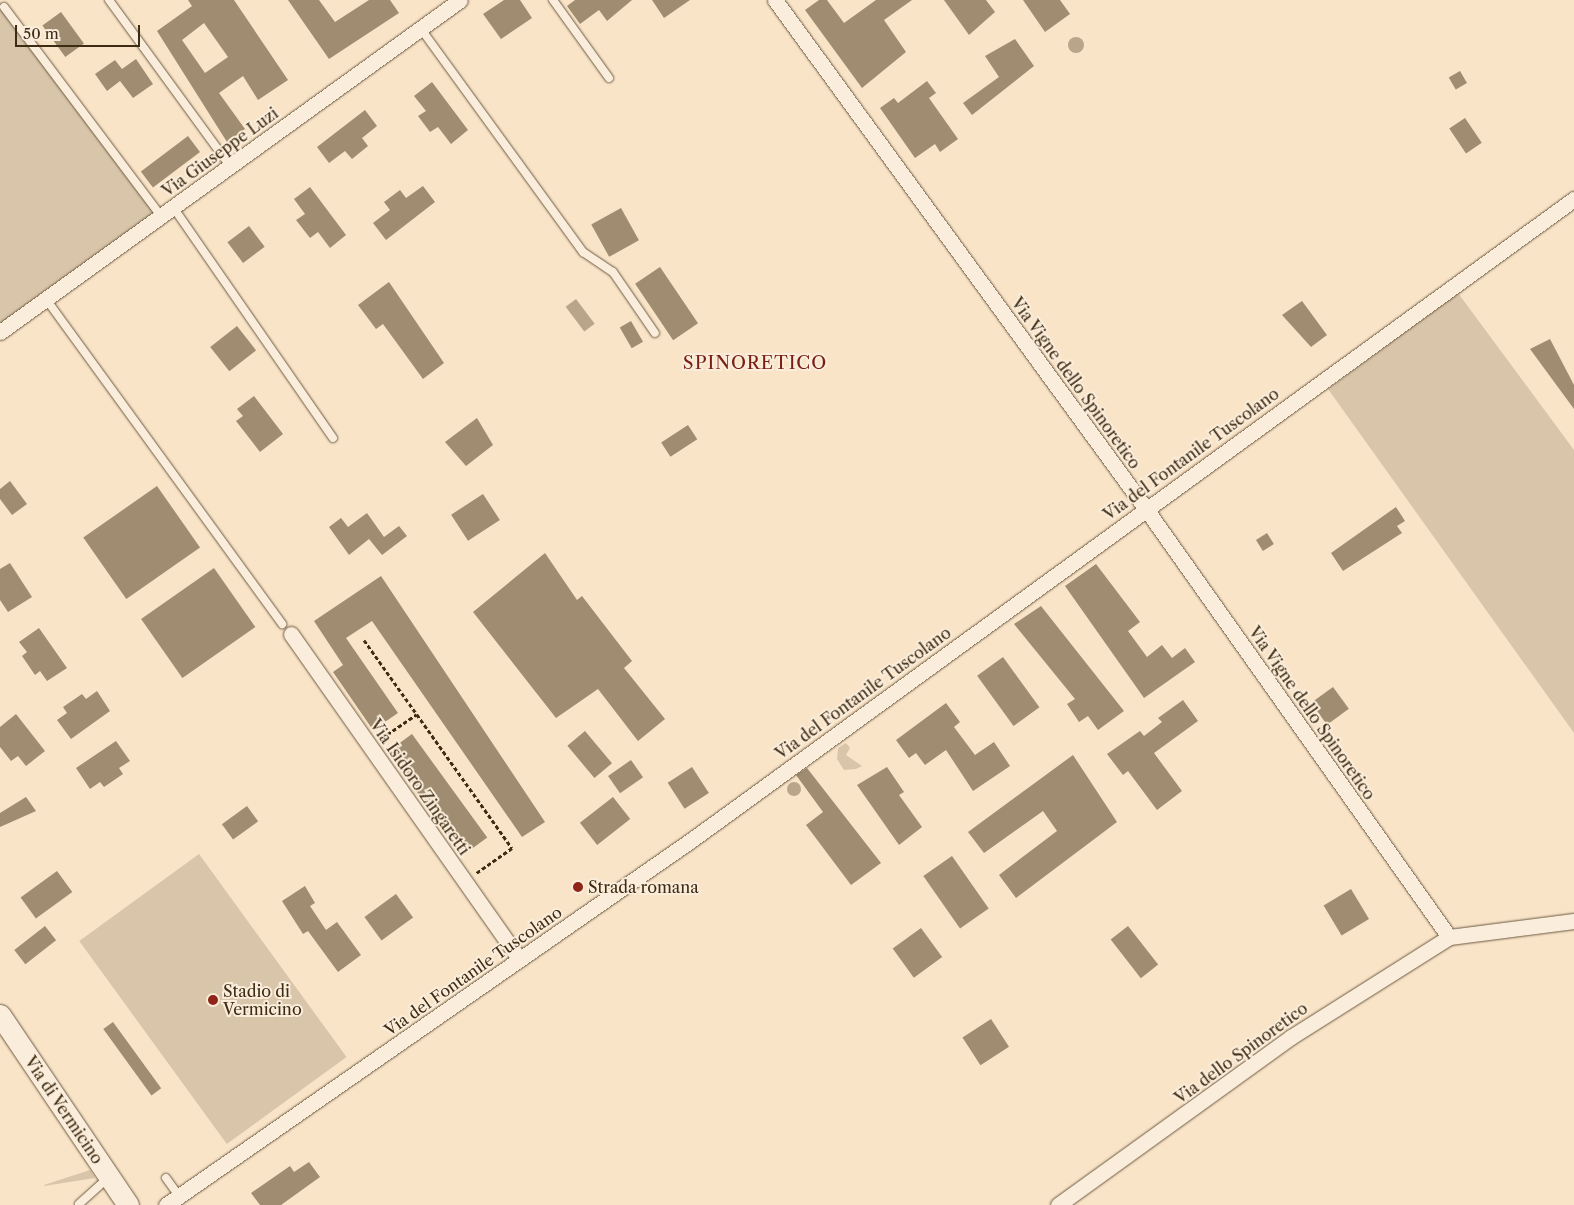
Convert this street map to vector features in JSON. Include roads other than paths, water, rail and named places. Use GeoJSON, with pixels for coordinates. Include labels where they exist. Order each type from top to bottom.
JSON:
{"type":"FeatureCollection","features":[{"type":"Feature","properties":{"kind":"main road","name":"Via di Vermicino"},"geometry":{"type":"LineString","coordinates":[[0,1015],[128,1205]]}},
{"type":"Feature","properties":{"kind":"street","name":"Via Giuseppe Luzi"},"geometry":{"type":"LineString","coordinates":[[0,332],[460,0]]}},
{"type":"Feature","properties":{"kind":"street","name":"Via Vigne dello Spinoretico"},"geometry":{"type":"LineString","coordinates":[[774,0],[1146,509],[1449,937]]}},
{"type":"Feature","properties":{"kind":"street","name":"Via del Fontanile Tuscolano"},"geometry":{"type":"LineString","coordinates":[[166,1205],[690,841],[1574,199]]}},
{"type":"Feature","properties":{"kind":"street","name":"Via Isidoro Zingaretti"},"geometry":{"type":"LineString","coordinates":[[287,629],[520,959]]}},
{"type":"Feature","properties":{"kind":"street"},"geometry":{"type":"LineString","coordinates":[[1449,937],[1574,921]]}},
{"type":"Feature","properties":{"kind":"street","name":"Via dello Spinoretico"},"geometry":{"type":"LineString","coordinates":[[1058,1205],[1291,1037],[1449,937]]}},
{"type":"Feature","properties":{"kind":"lane"},"geometry":{"type":"LineString","coordinates":[[109,0],[230,166]]}},
{"type":"Feature","properties":{"kind":"lane"},"geometry":{"type":"LineString","coordinates":[[554,0],[609,78]]}},
{"type":"Feature","properties":{"kind":"lane"},"geometry":{"type":"LineString","coordinates":[[4,7],[161,216]]}},
{"type":"Feature","properties":{"kind":"lane"},"geometry":{"type":"LineString","coordinates":[[421,29],[583,252],[613,272],[655,333]]}},
{"type":"Feature","properties":{"kind":"lane"},"geometry":{"type":"LineString","coordinates":[[173,207],[333,438]]}},
{"type":"Feature","properties":{"kind":"lane"},"geometry":{"type":"LineString","coordinates":[[46,299],[287,629]]}},
{"type":"Feature","properties":{"kind":"lane"},"geometry":{"type":"LineString","coordinates":[[166,1178],[179,1196]]}},
{"type":"Feature","properties":{"kind":"lane"},"geometry":{"type":"LineString","coordinates":[[79,1204],[102,1183]]}},
{"type":"Feature","properties":{"kind":"place","name":"Strada romana"},"geometry":{"type":"Point","coordinates":[578,887]}},
{"type":"Feature","properties":{"kind":"place","name":"Stadio di Vermicino"},"geometry":{"type":"Point","coordinates":[213,1000]}},
{"type":"Feature","properties":{"kind":"district","name":"SPINORETICO"},"geometry":{"type":"Point","coordinates":[755,363]}}]}
